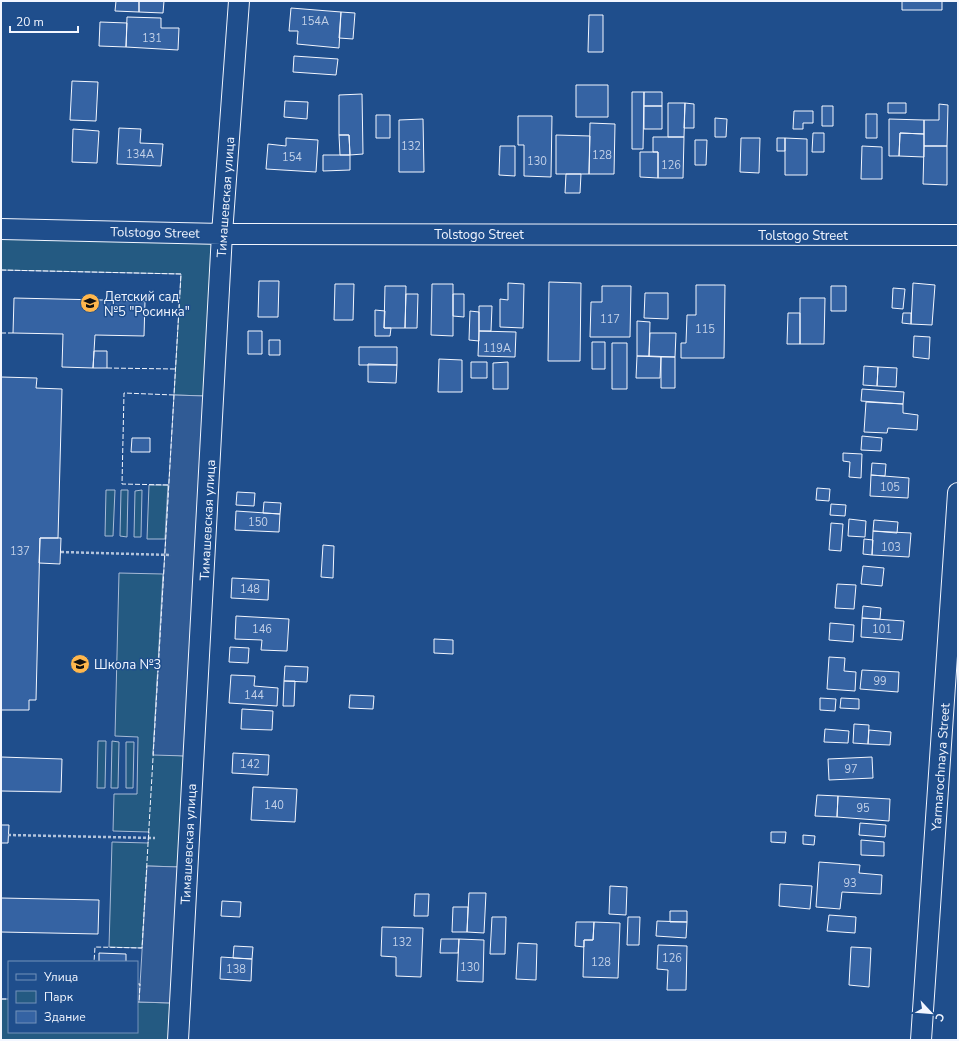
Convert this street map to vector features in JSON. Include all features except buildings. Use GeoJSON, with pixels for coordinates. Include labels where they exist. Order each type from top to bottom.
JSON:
{"type":"FeatureCollection","features":[{"type":"Feature","properties":{"kind":"street","name":"Тимашевская улица"},"geometry":{"type":"LineString","coordinates":[[178,1040],[222,234],[239,1]]}},
{"type":"Feature","properties":{"kind":"street","name":"Tolstogo Street"},"geometry":{"type":"LineString","coordinates":[[1,230],[222,234],[958,235]]}},
{"type":"Feature","properties":{"kind":"street","name":"Yarmarochnaya Street"},"geometry":{"type":"LineString","coordinates":[[921,1040],[958,493]]}},
{"type":"Feature","properties":{"kind":"path"},"geometry":{"type":"LineString","coordinates":[[61,552],[171,554]]}},
{"type":"Feature","properties":{"kind":"path"},"geometry":{"type":"LineString","coordinates":[[8,835],[155,838]]}},
{"type":"Feature","properties":{"kind":"green space"},"geometry":{"type":"Polygon","coordinates":[[[1,238],[213,243],[205,396],[174,395],[181,274],[1,270],[1,238]]]}},
{"type":"Feature","properties":{"kind":"green space"},"geometry":{"type":"Polygon","coordinates":[[[149,485],[168,485],[165,539],[147,539],[149,485]]]}},
{"type":"Feature","properties":{"kind":"green space"},"geometry":{"type":"Polygon","coordinates":[[[106,490],[115,490],[113,536],[105,536],[106,490]]]}},
{"type":"Feature","properties":{"kind":"green space"},"geometry":{"type":"Polygon","coordinates":[[[121,490],[128,490],[127,537],[120,536],[121,490]]]}},
{"type":"Feature","properties":{"kind":"green space"},"geometry":{"type":"Polygon","coordinates":[[[142,490],[141,537],[134,537],[135,491],[142,490]]]}},
{"type":"Feature","properties":{"kind":"green space"},"geometry":{"type":"Polygon","coordinates":[[[119,573],[163,574],[153,754],[186,756],[180,867],[147,866],[142,948],[109,947],[112,842],[148,843],[149,832],[113,831],[114,794],[137,794],[138,737],[115,736],[119,573]]]}},
{"type":"Feature","properties":{"kind":"green space"},"geometry":{"type":"Polygon","coordinates":[[[98,741],[106,741],[105,788],[97,788],[98,741]]]}},
{"type":"Feature","properties":{"kind":"green space"},"geometry":{"type":"Polygon","coordinates":[[[112,741],[119,742],[118,788],[111,788],[112,741]]]}},
{"type":"Feature","properties":{"kind":"green space"},"geometry":{"type":"Polygon","coordinates":[[[126,742],[134,742],[133,788],[126,788],[126,742]]]}},
{"type":"Feature","properties":{"kind":"green space"},"geometry":{"type":"Polygon","coordinates":[[[1,999],[8,999],[8,1033],[138,1033],[138,1002],[172,1003],[170,1040],[1,1040],[1,999]]]}},
{"type":"Feature","properties":{"kind":"shaded area"},"geometry":{"type":"Polygon","coordinates":[[[174,395],[205,396],[186,756],[153,755],[174,395]]]}},
{"type":"Feature","properties":{"kind":"shaded area"},"geometry":{"type":"Polygon","coordinates":[[[147,866],[180,867],[172,1003],[139,1002],[147,866]]]}},
{"type":"Feature","properties":{"kind":"fence"},"geometry":{"type":"LineString","coordinates":[[1,270],[181,274],[142,948],[95,947],[94,961]]}},
{"type":"Feature","properties":{"kind":"fence"},"geometry":{"type":"LineString","coordinates":[[1,333],[13,333]]}},
{"type":"Feature","properties":{"kind":"fence"},"geometry":{"type":"LineString","coordinates":[[107,368],[175,369]]}},
{"type":"Feature","properties":{"kind":"fence"},"geometry":{"type":"LineString","coordinates":[[168,485],[122,484],[124,393],[174,395]]}},
{"type":"Feature","properties":{"kind":"fence"},"geometry":{"type":"LineString","coordinates":[[138,984],[140,984],[138,1002]]}},
{"type":"Feature","properties":{"kind":"fence"},"geometry":{"type":"LineString","coordinates":[[1,999],[8,999]]}},
{"type":"Feature","properties":{"kind":"place","name":"Детский сад №5 \"Росинка\""},"geometry":{"type":"Point","coordinates":[90,303]}},
{"type":"Feature","properties":{"kind":"place","name":"Школа №3"},"geometry":{"type":"Point","coordinates":[80,664]}}]}
